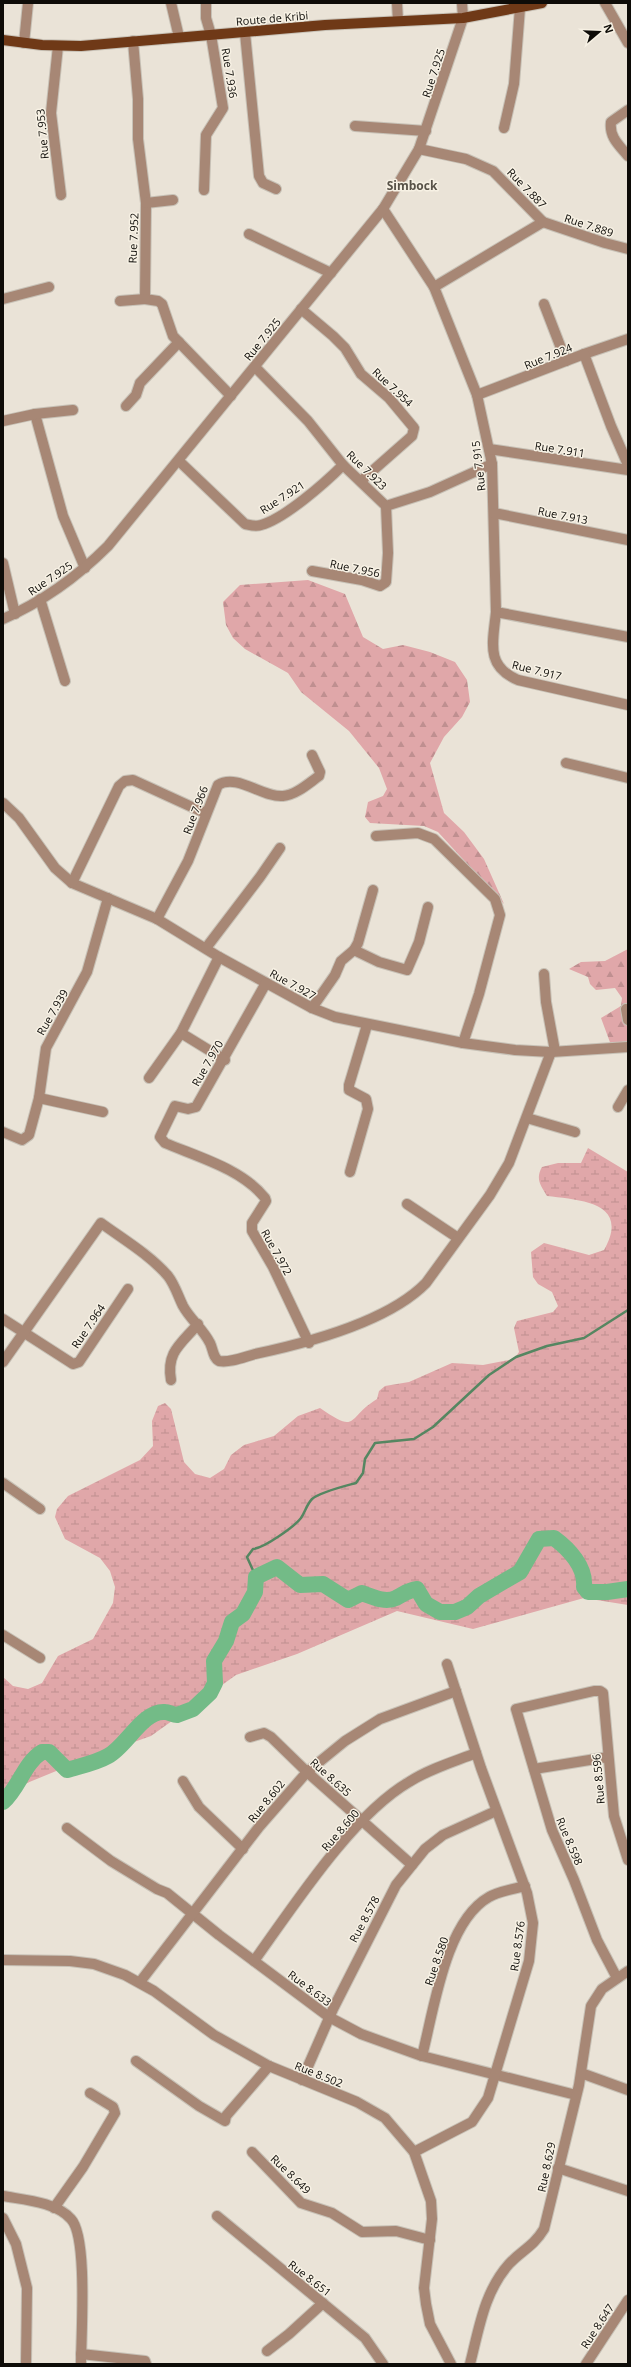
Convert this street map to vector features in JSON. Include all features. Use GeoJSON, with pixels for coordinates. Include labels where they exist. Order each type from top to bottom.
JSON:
{"type":"FeatureCollection","features":[{"type":"Feature","properties":{"kind":"main road","name":"Route de Kribi"},"geometry":{"type":"LineString","coordinates":[[3,40],[58,46],[133,41],[245,33],[325,25],[463,18],[542,3]]}},
{"type":"Feature","properties":{"kind":"street"},"geometry":{"type":"LineString","coordinates":[[24,43],[28,3]]}},
{"type":"Feature","properties":{"kind":"street"},"geometry":{"type":"LineString","coordinates":[[171,3],[179,37]]}},
{"type":"Feature","properties":{"kind":"street","name":"Rue 7.936"},"geometry":{"type":"LineString","coordinates":[[204,190],[206,135],[223,108],[212,35],[206,18],[206,3]]}},
{"type":"Feature","properties":{"kind":"street"},"geometry":{"type":"LineString","coordinates":[[397,3],[398,21]]}},
{"type":"Feature","properties":{"kind":"street"},"geometry":{"type":"LineString","coordinates":[[462,3],[463,18]]}},
{"type":"Feature","properties":{"kind":"street"},"geometry":{"type":"LineString","coordinates":[[605,3],[628,43]]}},
{"type":"Feature","properties":{"kind":"street"},"geometry":{"type":"LineString","coordinates":[[504,128],[514,84],[520,8]]}},
{"type":"Feature","properties":{"kind":"street","name":"Rue 7.925"},"geometry":{"type":"LineString","coordinates":[[3,619],[15,614],[40,599],[85,568],[108,546],[179,461],[383,209],[419,149],[463,18]]}},
{"type":"Feature","properties":{"kind":"street"},"geometry":{"type":"LineString","coordinates":[[245,33],[259,176],[263,183],[276,189]]}},
{"type":"Feature","properties":{"kind":"street","name":"Rue 7.952"},"geometry":{"type":"LineString","coordinates":[[133,41],[138,99],[138,139],[146,203],[145,299]]}},
{"type":"Feature","properties":{"kind":"street","name":"Rue 7.953"},"geometry":{"type":"LineString","coordinates":[[58,46],[51,113],[61,195]]}},
{"type":"Feature","properties":{"kind":"street"},"geometry":{"type":"LineString","coordinates":[[628,110],[611,122],[610,128],[611,135],[628,156]]}},
{"type":"Feature","properties":{"kind":"street"},"geometry":{"type":"LineString","coordinates":[[355,126],[426,131]]}},
{"type":"Feature","properties":{"kind":"street","name":"Rue 7.887"},"geometry":{"type":"LineString","coordinates":[[419,149],[466,159],[493,171],[543,222],[434,287]]}},
{"type":"Feature","properties":{"kind":"street"},"geometry":{"type":"LineString","coordinates":[[146,203],[173,200]]}},
{"type":"Feature","properties":{"kind":"street","name":"Rue 7.915"},"geometry":{"type":"LineString","coordinates":[[383,209],[434,287],[477,395],[492,464],[496,612]]}},
{"type":"Feature","properties":{"kind":"street","name":"Rue 7.889"},"geometry":{"type":"LineString","coordinates":[[543,222],[605,243],[628,248]]}},
{"type":"Feature","properties":{"kind":"street"},"geometry":{"type":"LineString","coordinates":[[249,234],[330,273]]}},
{"type":"Feature","properties":{"kind":"street"},"geometry":{"type":"LineString","coordinates":[[3,299],[49,287]]}},
{"type":"Feature","properties":{"kind":"street"},"geometry":{"type":"LineString","coordinates":[[120,301],[145,299],[158,301],[162,304],[170,330],[179,342],[231,396]]}},
{"type":"Feature","properties":{"kind":"street"},"geometry":{"type":"LineString","coordinates":[[544,304],[566,361]]}},
{"type":"Feature","properties":{"kind":"street","name":"Rue 7.954"},"geometry":{"type":"LineString","coordinates":[[301,309],[345,348],[361,374],[389,398],[414,428],[412,436],[361,481]]}},
{"type":"Feature","properties":{"kind":"street"},"geometry":{"type":"LineString","coordinates":[[584,354],[628,339]]}},
{"type":"Feature","properties":{"kind":"street"},"geometry":{"type":"LineString","coordinates":[[126,406],[136,395],[140,383],[179,342]]}},
{"type":"Feature","properties":{"kind":"street","name":"Rue 7.924"},"geometry":{"type":"LineString","coordinates":[[477,395],[584,354],[610,426],[628,465]]}},
{"type":"Feature","properties":{"kind":"street","name":"Rue 7.923"},"geometry":{"type":"LineString","coordinates":[[255,367],[308,421],[342,465],[361,481],[386,506],[430,492],[492,464]]}},
{"type":"Feature","properties":{"kind":"street"},"geometry":{"type":"LineString","coordinates":[[3,421],[35,414],[73,410]]}},
{"type":"Feature","properties":{"kind":"street"},"geometry":{"type":"LineString","coordinates":[[35,414],[63,516],[85,568]]}},
{"type":"Feature","properties":{"kind":"street","name":"Rue 7.911"},"geometry":{"type":"LineString","coordinates":[[489,449],[628,470]]}},
{"type":"Feature","properties":{"kind":"street","name":"Rue 7.921"},"geometry":{"type":"LineString","coordinates":[[179,461],[245,524],[260,526],[308,496],[342,465]]}},
{"type":"Feature","properties":{"kind":"street","name":"Rue 7.956"},"geometry":{"type":"LineString","coordinates":[[312,572],[362,580],[380,586],[386,582],[388,553],[386,506]]}},
{"type":"Feature","properties":{"kind":"street","name":"Rue 7.913"},"geometry":{"type":"LineString","coordinates":[[494,514],[628,540]]}},
{"type":"Feature","properties":{"kind":"street"},"geometry":{"type":"LineString","coordinates":[[3,563],[15,614]]}},
{"type":"Feature","properties":{"kind":"street"},"geometry":{"type":"LineString","coordinates":[[40,599],[65,681]]}},
{"type":"Feature","properties":{"kind":"street"},"geometry":{"type":"LineString","coordinates":[[496,612],[628,636]]}},
{"type":"Feature","properties":{"kind":"street","name":"Rue 7.917"},"geometry":{"type":"LineString","coordinates":[[496,612],[494,659],[504,674],[518,680],[628,704]]}},
{"type":"Feature","properties":{"kind":"street","name":"Rue 7.966"},"geometry":{"type":"LineString","coordinates":[[158,919],[188,861],[205,813],[218,785],[229,781],[282,796],[297,790],[319,776],[320,772],[312,755]]}},
{"type":"Feature","properties":{"kind":"street"},"geometry":{"type":"LineString","coordinates":[[566,762],[628,778]]}},
{"type":"Feature","properties":{"kind":"street"},"geometry":{"type":"LineString","coordinates":[[72,883],[119,786],[125,781],[133,780],[205,813]]}},
{"type":"Feature","properties":{"kind":"street","name":"Rue 7.927"},"geometry":{"type":"LineString","coordinates":[[3,804],[19,818],[55,868],[72,883],[158,919],[266,983],[312,1008],[334,1017],[367,1025],[419,1033],[462,1043],[515,1050],[553,1051],[628,1047]]}},
{"type":"Feature","properties":{"kind":"street"},"geometry":{"type":"LineString","coordinates":[[376,836],[418,833],[434,839],[495,899],[498,906],[500,915],[479,994],[462,1043]]}},
{"type":"Feature","properties":{"kind":"street"},"geometry":{"type":"LineString","coordinates":[[206,948],[280,848]]}},
{"type":"Feature","properties":{"kind":"street"},"geometry":{"type":"LineString","coordinates":[[312,1008],[335,975],[341,961],[354,950],[362,936],[373,890]]}},
{"type":"Feature","properties":{"kind":"street","name":"Rue 7.939"},"geometry":{"type":"LineString","coordinates":[[3,1132],[16,1138],[26,1139],[29,1135],[39,1098],[46,1048],[87,972],[108,898]]}},
{"type":"Feature","properties":{"kind":"street"},"geometry":{"type":"LineString","coordinates":[[354,950],[379,962],[407,970],[419,942],[428,907]]}},
{"type":"Feature","properties":{"kind":"street"},"geometry":{"type":"LineString","coordinates":[[148,1078],[181,1032],[220,957]]}},
{"type":"Feature","properties":{"kind":"street"},"geometry":{"type":"LineString","coordinates":[[3,1362],[101,1223],[150,1259],[167,1275],[173,1283],[183,1308],[198,1324],[210,1343],[216,1359],[219,1361],[309,1343],[369,1319],[414,1294],[426,1283],[490,1195],[509,1163],[553,1051],[546,1002],[544,974]]}},
{"type":"Feature","properties":{"kind":"street","name":"Rue 7.970"},"geometry":{"type":"LineString","coordinates":[[160,1137],[175,1106],[188,1109],[196,1107],[224,1060],[266,983]]}},
{"type":"Feature","properties":{"kind":"street"},"geometry":{"type":"LineString","coordinates":[[626,1009],[628,1020]]}},
{"type":"Feature","properties":{"kind":"street"},"geometry":{"type":"LineString","coordinates":[[350,1172],[368,1110],[366,1099],[349,1090],[349,1085],[367,1025]]}},
{"type":"Feature","properties":{"kind":"street"},"geometry":{"type":"LineString","coordinates":[[181,1032],[224,1060]]}},
{"type":"Feature","properties":{"kind":"street"},"geometry":{"type":"LineString","coordinates":[[618,1107],[628,1090]]}},
{"type":"Feature","properties":{"kind":"street"},"geometry":{"type":"LineString","coordinates":[[39,1098],[103,1112]]}},
{"type":"Feature","properties":{"kind":"street"},"geometry":{"type":"LineString","coordinates":[[527,1118],[575,1132]]}},
{"type":"Feature","properties":{"kind":"street","name":"Rue 7.972"},"geometry":{"type":"LineString","coordinates":[[160,1137],[165,1143],[223,1167],[244,1180],[265,1198],[266,1201],[252,1223],[252,1231],[273,1267],[309,1343]]}},
{"type":"Feature","properties":{"kind":"street"},"geometry":{"type":"LineString","coordinates":[[407,1204],[458,1238]]}},
{"type":"Feature","properties":{"kind":"street","name":"Rue 7.964"},"geometry":{"type":"LineString","coordinates":[[3,1319],[69,1362],[79,1362],[128,1289]]}},
{"type":"Feature","properties":{"kind":"street"},"geometry":{"type":"LineString","coordinates":[[171,1380],[168,1366],[170,1356],[198,1324]]}},
{"type":"Feature","properties":{"kind":"street"},"geometry":{"type":"LineString","coordinates":[[3,1483],[40,1509]]}},
{"type":"Feature","properties":{"kind":"street"},"geometry":{"type":"LineString","coordinates":[[3,1635],[40,1658]]}},
{"type":"Feature","properties":{"kind":"street","name":"Rue 8.576"},"geometry":{"type":"LineString","coordinates":[[414,2152],[472,2122],[488,2098],[529,1961],[533,1923],[532,1910],[476,1754],[448,1664]]}},
{"type":"Feature","properties":{"kind":"street","name":"Rue 8.602"},"geometry":{"type":"LineString","coordinates":[[140,1982],[194,1915],[243,1849],[307,1772],[345,1741],[380,1719],[456,1691]]}},
{"type":"Feature","properties":{"kind":"street","name":"Rue 8.596"},"geometry":{"type":"LineString","coordinates":[[516,1709],[594,1691],[603,1693],[614,1816],[628,1860]]}},
{"type":"Feature","properties":{"kind":"street","name":"Rue 8.598"},"geometry":{"type":"LineString","coordinates":[[516,1709],[552,1830],[574,1880],[597,1940],[617,1978]]}},
{"type":"Feature","properties":{"kind":"street","name":"Rue 8.635"},"geometry":{"type":"LineString","coordinates":[[250,1737],[264,1733],[271,1737],[307,1772],[412,1865]]}},
{"type":"Feature","properties":{"kind":"street","name":"Rue 8.600"},"geometry":{"type":"LineString","coordinates":[[254,1961],[329,1861],[362,1821],[391,1794],[408,1782],[476,1754]]}},
{"type":"Feature","properties":{"kind":"street"},"geometry":{"type":"LineString","coordinates":[[534,1769],[608,1757]]}},
{"type":"Feature","properties":{"kind":"street"},"geometry":{"type":"LineString","coordinates":[[183,1781],[199,1807],[243,1849]]}},
{"type":"Feature","properties":{"kind":"street","name":"Rue 8.578"},"geometry":{"type":"LineString","coordinates":[[302,2080],[329,2017],[396,1885],[425,1849],[443,1836],[496,1811]]}},
{"type":"Feature","properties":{"kind":"street","name":"Rue 8.633"},"geometry":{"type":"LineString","coordinates":[[67,1828],[111,1861],[157,1889],[168,1893],[194,1915],[329,2017],[361,2034],[422,2056],[576,2095]]}},
{"type":"Feature","properties":{"kind":"street","name":"Rue 8.580"},"geometry":{"type":"LineString","coordinates":[[422,2056],[442,1975],[453,1944],[468,1916],[490,1896],[524,1886]]}},
{"type":"Feature","properties":{"kind":"street","name":"Rue 8.502"},"geometry":{"type":"LineString","coordinates":[[3,1960],[58,1960],[94,1964],[140,1982],[214,2035],[269,2066],[377,2112],[397,2130],[414,2152],[431,2201],[430,2240],[424,2288],[430,2324],[451,2364]]}},
{"type":"Feature","properties":{"kind":"street","name":"Rue 8.629"},"geometry":{"type":"LineString","coordinates":[[470,2364],[485,2304],[493,2285],[510,2263],[533,2245],[544,2229],[581,2073],[591,2006],[602,1989],[628,1971]]}},
{"type":"Feature","properties":{"kind":"street"},"geometry":{"type":"LineString","coordinates":[[136,2060],[199,2106],[225,2121],[226,2116],[269,2066]]}},
{"type":"Feature","properties":{"kind":"street"},"geometry":{"type":"LineString","coordinates":[[581,2073],[628,2090]]}},
{"type":"Feature","properties":{"kind":"street"},"geometry":{"type":"LineString","coordinates":[[54,2208],[86,2161],[115,2113],[112,2107],[90,2093]]}},
{"type":"Feature","properties":{"kind":"street","name":"Rue 8.649"},"geometry":{"type":"LineString","coordinates":[[252,2152],[301,2203],[332,2213],[362,2232],[396,2231],[430,2240]]}},
{"type":"Feature","properties":{"kind":"street"},"geometry":{"type":"LineString","coordinates":[[558,2168],[628,2191]]}},
{"type":"Feature","properties":{"kind":"street"},"geometry":{"type":"LineString","coordinates":[[3,2196],[54,2208],[73,2220],[80,2242],[81,2359],[136,2359],[145,2361],[146,2364]]}},
{"type":"Feature","properties":{"kind":"street","name":"Rue 8.651"},"geometry":{"type":"LineString","coordinates":[[217,2216],[365,2338],[383,2364]]}},
{"type":"Feature","properties":{"kind":"street"},"geometry":{"type":"LineString","coordinates":[[3,2218],[16,2244],[27,2288],[26,2364]]}},
{"type":"Feature","properties":{"kind":"street","name":"Rue 8.647"},"geometry":{"type":"LineString","coordinates":[[586,2364],[628,2300]]}},
{"type":"Feature","properties":{"kind":"street"},"geometry":{"type":"LineString","coordinates":[[267,2351],[323,2303]]}},
{"type":"Feature","properties":{"kind":"green space"},"geometry":{"type":"Polygon","coordinates":[[[308,580],[345,594],[363,637],[383,649],[403,645],[430,652],[455,662],[467,680],[470,702],[462,717],[444,737],[430,763],[444,813],[464,832],[484,859],[504,904],[438,832],[424,826],[370,823],[365,817],[368,802],[383,796],[387,789],[379,768],[349,731],[301,692],[288,673],[245,649],[233,638],[226,625],[223,602],[240,585],[308,580]]]}},
{"type":"Feature","properties":{"kind":"green space"},"geometry":{"type":"Polygon","coordinates":[[[628,949],[628,1050],[611,1045],[601,1018],[621,1006],[622,998],[615,988],[596,990],[590,984],[588,977],[569,969],[581,962],[605,961],[628,949]]]}},
{"type":"Feature","properties":{"kind":"green space"},"geometry":{"type":"Polygon","coordinates":[[[588,1148],[628,1172],[628,1605],[584,1598],[473,1629],[397,1611],[297,1654],[236,1675],[151,1736],[83,1760],[27,1783],[3,1800],[3,1677],[13,1686],[28,1689],[42,1683],[58,1656],[93,1639],[113,1603],[115,1587],[110,1571],[100,1558],[65,1539],[55,1517],[57,1509],[68,1496],[140,1460],[153,1446],[152,1421],[158,1406],[165,1403],[171,1409],[184,1462],[195,1474],[210,1478],[224,1469],[231,1455],[244,1445],[274,1436],[298,1416],[320,1408],[341,1421],[352,1421],[367,1406],[377,1399],[379,1391],[385,1386],[409,1382],[452,1363],[483,1365],[514,1359],[519,1352],[514,1328],[517,1321],[553,1312],[558,1306],[552,1292],[538,1284],[533,1277],[531,1252],[544,1243],[589,1255],[604,1250],[611,1234],[611,1222],[607,1213],[598,1206],[574,1199],[547,1196],[539,1179],[542,1167],[558,1163],[581,1163],[588,1148]]]}},
{"type":"Feature","properties":{"kind":"waterway"},"geometry":{"type":"LineString","coordinates":[[256,1577],[247,1557],[253,1549],[271,1541],[297,1522],[301,1518],[310,1501],[316,1496],[356,1483],[363,1473],[365,1459],[375,1443],[414,1439],[433,1427],[489,1375],[516,1357],[547,1346],[584,1338],[628,1310]]}},
{"type":"Feature","properties":{"kind":"waterway"},"geometry":{"type":"LineString","coordinates":[[3,1802],[9,1796],[31,1762],[42,1752],[49,1752],[67,1770],[83,1766],[108,1756],[115,1751],[149,1717],[157,1713],[165,1712],[177,1715],[193,1709],[210,1693],[215,1683],[214,1661],[226,1641],[232,1622],[243,1614],[255,1592],[256,1577],[277,1567],[300,1585],[323,1584],[348,1600],[362,1593],[379,1599],[388,1600],[417,1589],[426,1604],[440,1612],[455,1612],[467,1607],[479,1596],[520,1572],[539,1539],[554,1538],[565,1547],[575,1559],[582,1572],[584,1587],[588,1592],[607,1592],[628,1589]]}},
{"type":"Feature","properties":{"kind":"district","name":"Simbock"},"geometry":{"type":"Point","coordinates":[412,185]}}]}
